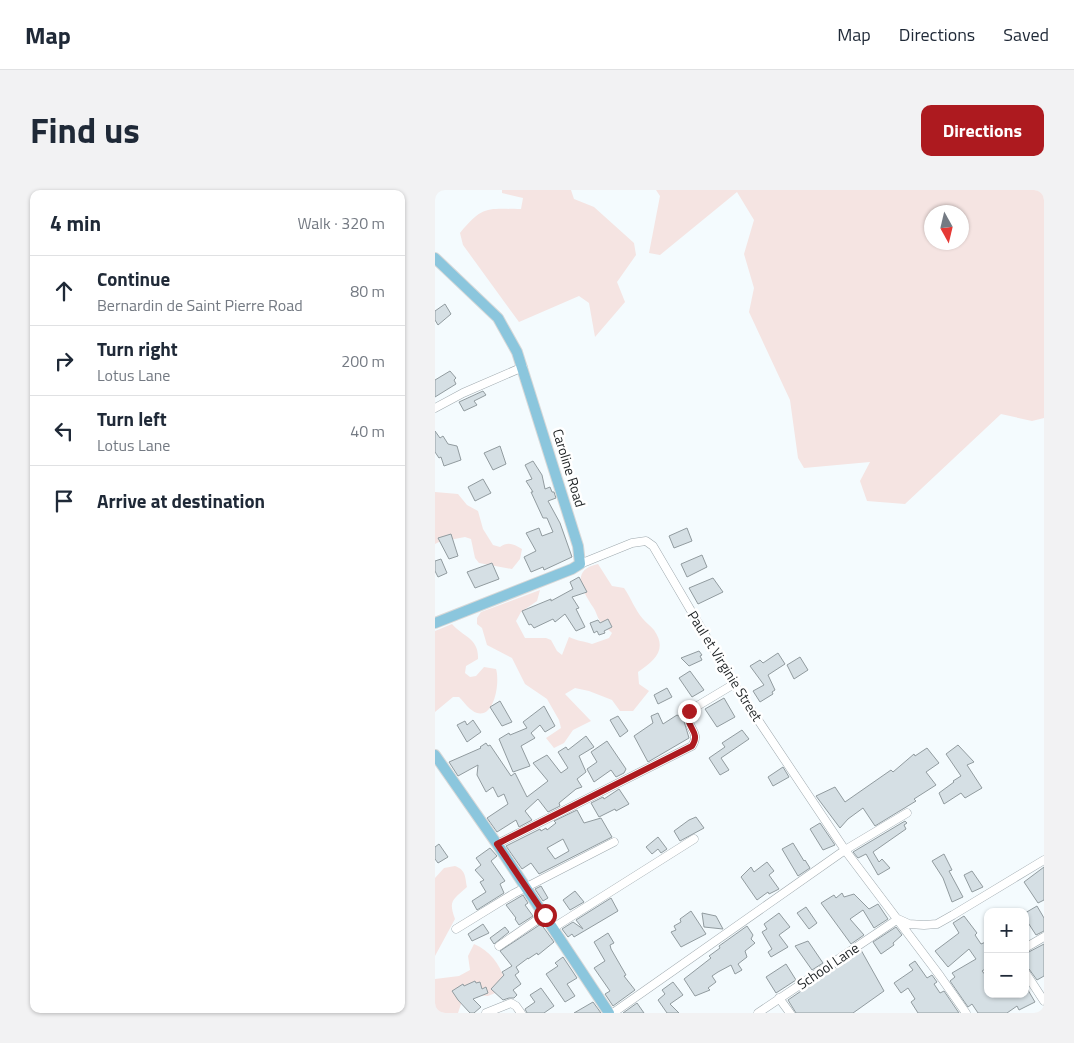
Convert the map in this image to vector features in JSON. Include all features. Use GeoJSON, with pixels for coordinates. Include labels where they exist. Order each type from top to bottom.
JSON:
{"type":"FeatureCollection","features":[{"type":"Feature","properties":{"kind":"main road","name":"Caroline Road"},"geometry":{"type":"LineString","coordinates":[[435,258],[498,318],[517,352],[578,546],[580,564]]}},
{"type":"Feature","properties":{"kind":"main road"},"geometry":{"type":"LineString","coordinates":[[435,623],[572,569],[580,564]]}},
{"type":"Feature","properties":{"kind":"main road"},"geometry":{"type":"LineString","coordinates":[[435,755],[545,915],[609,1013]]}},
{"type":"Feature","properties":{"kind":"street"},"geometry":{"type":"LineString","coordinates":[[435,408],[523,367]]}},
{"type":"Feature","properties":{"kind":"street","name":"Paul et Virginie Street"},"geometry":{"type":"LineString","coordinates":[[580,564],[632,543],[646,541],[653,546],[734,684],[845,850],[966,1013]]}},
{"type":"Feature","properties":{"kind":"street"},"geometry":{"type":"LineString","coordinates":[[497,844],[692,746],[696,741],[696,734],[689,724],[687,717],[689,711],[734,684]]}},
{"type":"Feature","properties":{"kind":"street"},"geometry":{"type":"LineString","coordinates":[[613,1013],[845,850],[907,813]]}},
{"type":"Feature","properties":{"kind":"street"},"geometry":{"type":"LineString","coordinates":[[553,928],[694,839]]}},
{"type":"Feature","properties":{"kind":"street"},"geometry":{"type":"LineString","coordinates":[[455,929],[513,894],[527,889],[614,842]]}},
{"type":"Feature","properties":{"kind":"street"},"geometry":{"type":"LineString","coordinates":[[898,919],[909,924],[937,924],[1044,860]]}},
{"type":"Feature","properties":{"kind":"street"},"geometry":{"type":"LineString","coordinates":[[499,946],[545,915]]}},
{"type":"Feature","properties":{"kind":"street","name":"School Lane"},"geometry":{"type":"LineString","coordinates":[[758,1013],[898,919]]}},
{"type":"Feature","properties":{"kind":"street"},"geometry":{"type":"LineString","coordinates":[[1029,946],[1044,937]]}},
{"type":"Feature","properties":{"kind":"street"},"geometry":{"type":"LineString","coordinates":[[1029,978],[1044,1001]]}},
{"type":"Feature","properties":{"kind":"street"},"geometry":{"type":"LineString","coordinates":[[779,998],[790,1013]]}},
{"type":"Feature","properties":{"kind":"street"},"geometry":{"type":"LineString","coordinates":[[486,1013],[511,1003],[521,1013]]}},
{"type":"Feature","properties":{"kind":"shaded area"},"geometry":{"type":"Polygon","coordinates":[[[502,190],[571,190],[574,199],[594,207],[634,243],[636,255],[617,282],[625,302],[595,337],[589,303],[579,296],[519,322],[463,245],[460,233],[480,213],[493,209],[521,209],[523,198],[502,193],[502,190]]]}},
{"type":"Feature","properties":{"kind":"shaded area"},"geometry":{"type":"Polygon","coordinates":[[[656,190],[1044,190],[1044,418],[1032,421],[1001,414],[905,504],[867,501],[860,481],[870,462],[804,468],[798,458],[790,400],[749,312],[754,288],[744,254],[754,220],[737,192],[660,255],[649,253],[660,196],[656,190]]]}},
{"type":"Feature","properties":{"kind":"shaded area"},"geometry":{"type":"Polygon","coordinates":[[[435,492],[458,494],[467,505],[478,511],[483,529],[493,545],[500,547],[511,544],[522,549],[520,559],[512,569],[479,563],[475,558],[471,539],[465,537],[435,544],[435,492]]]}},
{"type":"Feature","properties":{"kind":"shaded area"},"geometry":{"type":"Polygon","coordinates":[[[598,564],[612,586],[624,588],[640,615],[658,637],[660,643],[657,654],[649,664],[638,672],[639,684],[649,691],[633,711],[620,711],[612,700],[589,691],[575,688],[565,694],[591,721],[573,730],[564,743],[554,748],[546,738],[561,728],[559,720],[547,699],[525,684],[512,658],[487,645],[482,628],[477,624],[477,618],[481,612],[540,590],[537,601],[521,612],[516,621],[525,638],[546,638],[551,640],[557,651],[562,655],[569,637],[592,644],[609,638],[612,633],[599,619],[582,588],[581,576],[584,571],[598,564]]]}},
{"type":"Feature","properties":{"kind":"shaded area"},"geometry":{"type":"Polygon","coordinates":[[[452,624],[473,642],[478,652],[478,659],[466,666],[465,673],[470,677],[476,676],[484,667],[496,669],[495,697],[488,710],[483,713],[477,713],[472,710],[459,697],[453,697],[435,712],[435,631],[452,624]]]}},
{"type":"Feature","properties":{"kind":"shaded area"},"geometry":{"type":"Polygon","coordinates":[[[455,866],[463,872],[467,887],[453,901],[452,908],[455,919],[435,956],[435,878],[444,868],[455,866]]]}},
{"type":"Feature","properties":{"kind":"shaded area"},"geometry":{"type":"Polygon","coordinates":[[[474,944],[489,954],[500,968],[505,980],[500,991],[488,996],[475,995],[463,998],[458,1013],[435,1013],[435,979],[459,976],[470,970],[468,956],[474,944]]]}},
{"type":"Feature","properties":{"kind":"building"},"geometry":{"type":"Polygon","coordinates":[[[445,304],[451,314],[438,325],[435,320],[435,311],[445,304]]]}},
{"type":"Feature","properties":{"kind":"building"},"geometry":{"type":"Polygon","coordinates":[[[450,371],[456,378],[454,380],[456,384],[435,397],[435,380],[450,371]]]}},
{"type":"Feature","properties":{"kind":"building"},"geometry":{"type":"Polygon","coordinates":[[[483,391],[486,395],[474,401],[477,405],[464,411],[459,402],[483,391]]]}},
{"type":"Feature","properties":{"kind":"building"},"geometry":{"type":"Polygon","coordinates":[[[435,431],[440,438],[443,436],[448,444],[457,446],[461,460],[444,466],[441,457],[439,458],[435,452],[435,431]]]}},
{"type":"Feature","properties":{"kind":"building"},"geometry":{"type":"Polygon","coordinates":[[[500,446],[506,464],[493,470],[484,453],[500,446]]]}},
{"type":"Feature","properties":{"kind":"building"},"geometry":{"type":"Polygon","coordinates":[[[533,461],[542,475],[545,489],[550,487],[552,492],[554,492],[556,498],[548,501],[560,523],[572,557],[544,570],[543,567],[531,572],[524,557],[536,551],[526,533],[539,528],[542,536],[553,532],[547,518],[543,518],[531,492],[533,492],[526,481],[532,479],[525,465],[533,461]]]}},
{"type":"Feature","properties":{"kind":"building"},"geometry":{"type":"Polygon","coordinates":[[[483,479],[491,493],[475,501],[468,487],[483,479]]]}},
{"type":"Feature","properties":{"kind":"building"},"geometry":{"type":"Polygon","coordinates":[[[687,528],[692,541],[674,548],[669,536],[687,528]]]}},
{"type":"Feature","properties":{"kind":"building"},"geometry":{"type":"Polygon","coordinates":[[[451,534],[458,556],[449,559],[438,538],[451,534]]]}},
{"type":"Feature","properties":{"kind":"building"},"geometry":{"type":"Polygon","coordinates":[[[702,555],[707,567],[687,577],[681,564],[702,555]]]}},
{"type":"Feature","properties":{"kind":"building"},"geometry":{"type":"Polygon","coordinates":[[[441,559],[447,573],[438,577],[435,571],[435,561],[441,559]]]}},
{"type":"Feature","properties":{"kind":"building"},"geometry":{"type":"Polygon","coordinates":[[[492,563],[499,579],[475,588],[467,572],[492,563]]]}},
{"type":"Feature","properties":{"kind":"building"},"geometry":{"type":"Polygon","coordinates":[[[579,577],[587,592],[572,597],[579,608],[576,609],[585,627],[576,631],[565,614],[555,622],[553,619],[534,628],[531,624],[529,625],[522,611],[551,599],[551,601],[573,589],[570,582],[579,577]]]}},
{"type":"Feature","properties":{"kind":"building"},"geometry":{"type":"Polygon","coordinates":[[[713,578],[723,592],[698,604],[689,588],[713,578]]]}},
{"type":"Feature","properties":{"kind":"building"},"geometry":{"type":"Polygon","coordinates":[[[608,619],[612,627],[599,635],[597,631],[594,633],[590,623],[598,620],[600,623],[608,619]]]}},
{"type":"Feature","properties":{"kind":"building"},"geometry":{"type":"Polygon","coordinates":[[[699,651],[702,655],[700,656],[702,660],[689,666],[681,658],[699,651]]]}},
{"type":"Feature","properties":{"kind":"building"},"geometry":{"type":"Polygon","coordinates":[[[778,653],[785,664],[768,675],[775,690],[772,692],[773,694],[760,702],[753,691],[764,685],[750,666],[760,660],[763,663],[778,653]]]}},
{"type":"Feature","properties":{"kind":"building"},"geometry":{"type":"Polygon","coordinates":[[[800,657],[808,670],[794,679],[787,665],[800,657]]]}},
{"type":"Feature","properties":{"kind":"building"},"geometry":{"type":"Polygon","coordinates":[[[690,671],[704,690],[692,697],[679,678],[690,671]]]}},
{"type":"Feature","properties":{"kind":"building"},"geometry":{"type":"Polygon","coordinates":[[[667,688],[672,697],[658,704],[654,695],[667,688]]]}},
{"type":"Feature","properties":{"kind":"building"},"geometry":{"type":"Polygon","coordinates":[[[724,698],[735,717],[717,727],[705,709],[724,698]]]}},
{"type":"Feature","properties":{"kind":"building"},"geometry":{"type":"Polygon","coordinates":[[[500,701],[512,722],[502,726],[490,707],[500,701]]]}},
{"type":"Feature","properties":{"kind":"building"},"geometry":{"type":"Polygon","coordinates":[[[544,706],[555,726],[545,732],[540,725],[531,733],[535,738],[521,746],[530,766],[513,772],[499,739],[509,733],[510,735],[527,728],[523,722],[544,706]]]}},
{"type":"Feature","properties":{"kind":"building"},"geometry":{"type":"Polygon","coordinates":[[[658,713],[663,724],[677,715],[683,718],[689,738],[648,762],[634,736],[653,723],[651,716],[658,713]]]}},
{"type":"Feature","properties":{"kind":"building"},"geometry":{"type":"Polygon","coordinates":[[[618,716],[628,731],[620,737],[610,720],[618,716]]]}},
{"type":"Feature","properties":{"kind":"building"},"geometry":{"type":"Polygon","coordinates":[[[473,720],[481,732],[467,742],[457,725],[465,721],[467,725],[473,720]]]}},
{"type":"Feature","properties":{"kind":"building"},"geometry":{"type":"Polygon","coordinates":[[[742,730],[749,739],[721,758],[729,770],[720,775],[709,758],[725,747],[722,743],[742,730]]]}},
{"type":"Feature","properties":{"kind":"building"},"geometry":{"type":"Polygon","coordinates":[[[586,736],[594,747],[579,756],[586,772],[577,779],[582,787],[576,789],[559,803],[560,806],[548,812],[538,799],[525,811],[532,820],[519,827],[516,820],[497,832],[487,818],[508,804],[504,794],[498,797],[493,787],[486,792],[477,775],[478,765],[458,776],[449,762],[481,748],[486,743],[488,746],[490,745],[511,776],[515,773],[527,797],[548,781],[533,763],[547,755],[561,773],[568,768],[558,752],[566,747],[568,750],[586,736]]]}},
{"type":"Feature","properties":{"kind":"building"},"geometry":{"type":"Polygon","coordinates":[[[607,741],[626,769],[624,773],[616,777],[611,770],[594,782],[587,769],[597,762],[591,752],[607,741]]]}},
{"type":"Feature","properties":{"kind":"building"},"geometry":{"type":"Polygon","coordinates":[[[958,745],[974,762],[967,765],[982,788],[965,798],[961,793],[944,804],[939,793],[961,776],[946,754],[958,745]]]}},
{"type":"Feature","properties":{"kind":"building"},"geometry":{"type":"Polygon","coordinates":[[[927,748],[939,763],[926,772],[936,785],[914,799],[916,801],[875,826],[863,808],[848,819],[840,828],[816,796],[835,787],[845,802],[891,770],[893,772],[914,754],[915,756],[927,748]]]}},
{"type":"Feature","properties":{"kind":"building"},"geometry":{"type":"Polygon","coordinates":[[[783,767],[789,777],[773,786],[768,777],[783,767]]]}},
{"type":"Feature","properties":{"kind":"building"},"geometry":{"type":"Polygon","coordinates":[[[619,789],[629,804],[599,817],[591,803],[603,797],[604,799],[619,789]]]}},
{"type":"Feature","properties":{"kind":"building"},"geometry":{"type":"Polygon","coordinates":[[[577,810],[584,823],[601,818],[612,837],[539,874],[531,863],[522,869],[506,846],[540,829],[541,831],[546,828],[547,830],[556,823],[554,821],[577,810]],[[563,839],[547,848],[555,859],[569,851],[563,839]]]}},
{"type":"Feature","properties":{"kind":"building"},"geometry":{"type":"Polygon","coordinates":[[[696,817],[704,828],[680,841],[674,831],[696,817]]]}},
{"type":"Feature","properties":{"kind":"building"},"geometry":{"type":"Polygon","coordinates":[[[905,821],[907,823],[904,825],[906,829],[873,852],[879,862],[882,859],[890,868],[878,875],[866,854],[858,858],[853,852],[905,821]]]}},
{"type":"Feature","properties":{"kind":"building"},"geometry":{"type":"Polygon","coordinates":[[[820,823],[835,845],[823,850],[810,829],[820,823]]]}},
{"type":"Feature","properties":{"kind":"building"},"geometry":{"type":"Polygon","coordinates":[[[658,837],[667,849],[661,853],[658,849],[652,854],[646,847],[658,837]]]}},
{"type":"Feature","properties":{"kind":"building"},"geometry":{"type":"Polygon","coordinates":[[[793,843],[810,868],[798,876],[782,849],[793,843]]]}},
{"type":"Feature","properties":{"kind":"building"},"geometry":{"type":"Polygon","coordinates":[[[439,844],[448,857],[438,863],[435,859],[435,847],[439,844]]]}},
{"type":"Feature","properties":{"kind":"building"},"geometry":{"type":"Polygon","coordinates":[[[490,848],[497,856],[491,861],[505,881],[500,884],[504,893],[477,910],[472,901],[486,892],[480,882],[484,880],[475,870],[481,865],[476,858],[490,848]]]}},
{"type":"Feature","properties":{"kind":"building"},"geometry":{"type":"Polygon","coordinates":[[[944,854],[952,870],[949,871],[963,897],[952,902],[943,878],[932,861],[944,854]]]}},
{"type":"Feature","properties":{"kind":"building"},"geometry":{"type":"Polygon","coordinates":[[[767,862],[774,871],[769,875],[779,889],[769,894],[768,892],[757,900],[741,877],[751,867],[754,872],[767,862]]]}},
{"type":"Feature","properties":{"kind":"building"},"geometry":{"type":"Polygon","coordinates":[[[1044,867],[1044,900],[1038,903],[1024,882],[1044,867]]]}},
{"type":"Feature","properties":{"kind":"building"},"geometry":{"type":"Polygon","coordinates":[[[972,871],[983,887],[972,892],[964,875],[972,871]]]}},
{"type":"Feature","properties":{"kind":"building"},"geometry":{"type":"Polygon","coordinates":[[[541,886],[548,898],[543,901],[535,889],[541,886]]]}},
{"type":"Feature","properties":{"kind":"building"},"geometry":{"type":"Polygon","coordinates":[[[575,891],[584,902],[570,910],[563,900],[575,891]]]}},
{"type":"Feature","properties":{"kind":"building"},"geometry":{"type":"Polygon","coordinates":[[[842,893],[844,897],[854,894],[869,909],[878,904],[888,919],[874,928],[863,910],[850,919],[864,935],[851,944],[821,903],[834,895],[836,898],[842,893]]]}},
{"type":"Feature","properties":{"kind":"building"},"geometry":{"type":"Polygon","coordinates":[[[523,895],[528,903],[525,905],[533,916],[519,925],[506,905],[523,895]]]}},
{"type":"Feature","properties":{"kind":"building"},"geometry":{"type":"Polygon","coordinates":[[[611,898],[618,911],[574,937],[572,934],[568,937],[562,929],[573,922],[583,929],[576,920],[611,898]]]}},
{"type":"Feature","properties":{"kind":"building"},"geometry":{"type":"Polygon","coordinates":[[[1037,906],[1044,918],[1044,931],[1036,935],[1029,924],[1029,911],[1037,906]]]}},
{"type":"Feature","properties":{"kind":"building"},"geometry":{"type":"Polygon","coordinates":[[[806,907],[817,923],[809,929],[797,913],[806,907]]]}},
{"type":"Feature","properties":{"kind":"building"},"geometry":{"type":"Polygon","coordinates":[[[691,911],[706,934],[681,947],[671,932],[676,930],[674,926],[681,922],[680,919],[691,911]]]}},
{"type":"Feature","properties":{"kind":"building"},"geometry":{"type":"Polygon","coordinates":[[[702,913],[716,916],[723,929],[704,927],[702,913]]]}},
{"type":"Feature","properties":{"kind":"building"},"geometry":{"type":"Polygon","coordinates":[[[779,913],[790,927],[779,935],[788,947],[771,957],[768,952],[772,949],[762,932],[767,929],[764,924],[779,913]]]}},
{"type":"Feature","properties":{"kind":"building"},"geometry":{"type":"Polygon","coordinates":[[[964,916],[977,933],[975,935],[981,944],[984,943],[984,970],[982,971],[984,973],[984,998],[1029,998],[1029,992],[1035,1002],[1019,1010],[1017,1006],[1007,1013],[978,1013],[972,1004],[968,1007],[950,981],[955,977],[952,973],[976,959],[969,949],[948,967],[935,951],[959,933],[953,923],[964,916]]]}},
{"type":"Feature","properties":{"kind":"building"},"geometry":{"type":"Polygon","coordinates":[[[483,924],[489,933],[472,941],[468,934],[483,924]]]}},
{"type":"Feature","properties":{"kind":"building"},"geometry":{"type":"Polygon","coordinates":[[[541,924],[554,942],[538,955],[537,953],[516,967],[519,972],[515,975],[521,984],[513,990],[517,995],[514,998],[503,1000],[491,989],[504,975],[502,972],[512,966],[500,951],[541,924]]]}},
{"type":"Feature","properties":{"kind":"building"},"geometry":{"type":"Polygon","coordinates":[[[747,926],[753,935],[751,939],[755,943],[745,951],[747,957],[738,964],[742,970],[735,974],[731,965],[718,972],[712,976],[716,982],[708,988],[710,990],[695,996],[684,979],[711,958],[709,956],[720,948],[719,946],[747,926]]]}},
{"type":"Feature","properties":{"kind":"building"},"geometry":{"type":"Polygon","coordinates":[[[505,927],[509,932],[494,944],[490,938],[505,927]]]}},
{"type":"Feature","properties":{"kind":"building"},"geometry":{"type":"Polygon","coordinates":[[[896,927],[902,935],[893,943],[894,945],[881,954],[873,942],[896,927]]]}},
{"type":"Feature","properties":{"kind":"building"},"geometry":{"type":"Polygon","coordinates":[[[608,933],[614,943],[610,945],[611,949],[626,975],[624,976],[635,990],[613,1006],[605,994],[610,991],[594,968],[605,961],[594,942],[608,933]]]}},
{"type":"Feature","properties":{"kind":"building"},"geometry":{"type":"Polygon","coordinates":[[[808,941],[823,963],[812,970],[795,946],[808,941]]]}},
{"type":"Feature","properties":{"kind":"building"},"geometry":{"type":"Polygon","coordinates":[[[1044,944],[1044,976],[1037,980],[1029,969],[1029,952],[1044,944]]]}},
{"type":"Feature","properties":{"kind":"building"},"geometry":{"type":"Polygon","coordinates":[[[861,950],[884,991],[853,1013],[796,1013],[788,1000],[861,950]]]}},
{"type":"Feature","properties":{"kind":"building"},"geometry":{"type":"Polygon","coordinates":[[[563,957],[577,978],[567,984],[575,996],[565,1002],[546,974],[558,966],[555,963],[563,957]]]}},
{"type":"Feature","properties":{"kind":"building"},"geometry":{"type":"Polygon","coordinates":[[[915,961],[927,978],[932,975],[937,982],[934,984],[940,993],[944,991],[959,1013],[918,1013],[911,1002],[915,999],[908,988],[901,993],[894,983],[913,970],[909,965],[915,961]]]}},
{"type":"Feature","properties":{"kind":"building"},"geometry":{"type":"Polygon","coordinates":[[[786,964],[796,980],[776,993],[766,977],[786,964]]]}},
{"type":"Feature","properties":{"kind":"building"},"geometry":{"type":"Polygon","coordinates":[[[475,981],[476,983],[480,982],[482,989],[486,987],[488,993],[473,999],[481,1007],[474,1013],[470,1013],[452,991],[463,984],[464,986],[475,981]]]}},
{"type":"Feature","properties":{"kind":"building"},"geometry":{"type":"Polygon","coordinates":[[[673,982],[683,995],[670,1004],[679,1013],[667,1013],[658,1000],[665,994],[662,990],[673,982]]]}},
{"type":"Feature","properties":{"kind":"building"},"geometry":{"type":"Polygon","coordinates":[[[541,988],[554,1006],[544,1013],[527,1013],[525,1009],[535,1002],[530,995],[541,988]]]}},
{"type":"Feature","properties":{"kind":"building"},"geometry":{"type":"Polygon","coordinates":[[[593,1002],[601,1013],[574,1013],[593,1002]]]}},
{"type":"Feature","properties":{"kind":"building"},"geometry":{"type":"Polygon","coordinates":[[[637,1003],[644,1013],[623,1013],[637,1003]]]}},
{"type":"Feature","properties":{"kind":"route"},"geometry":{"type":"LineString","coordinates":[[545,915],[497,844],[692,746],[696,741],[696,734],[689,724],[687,717],[689,711]]}}]}
